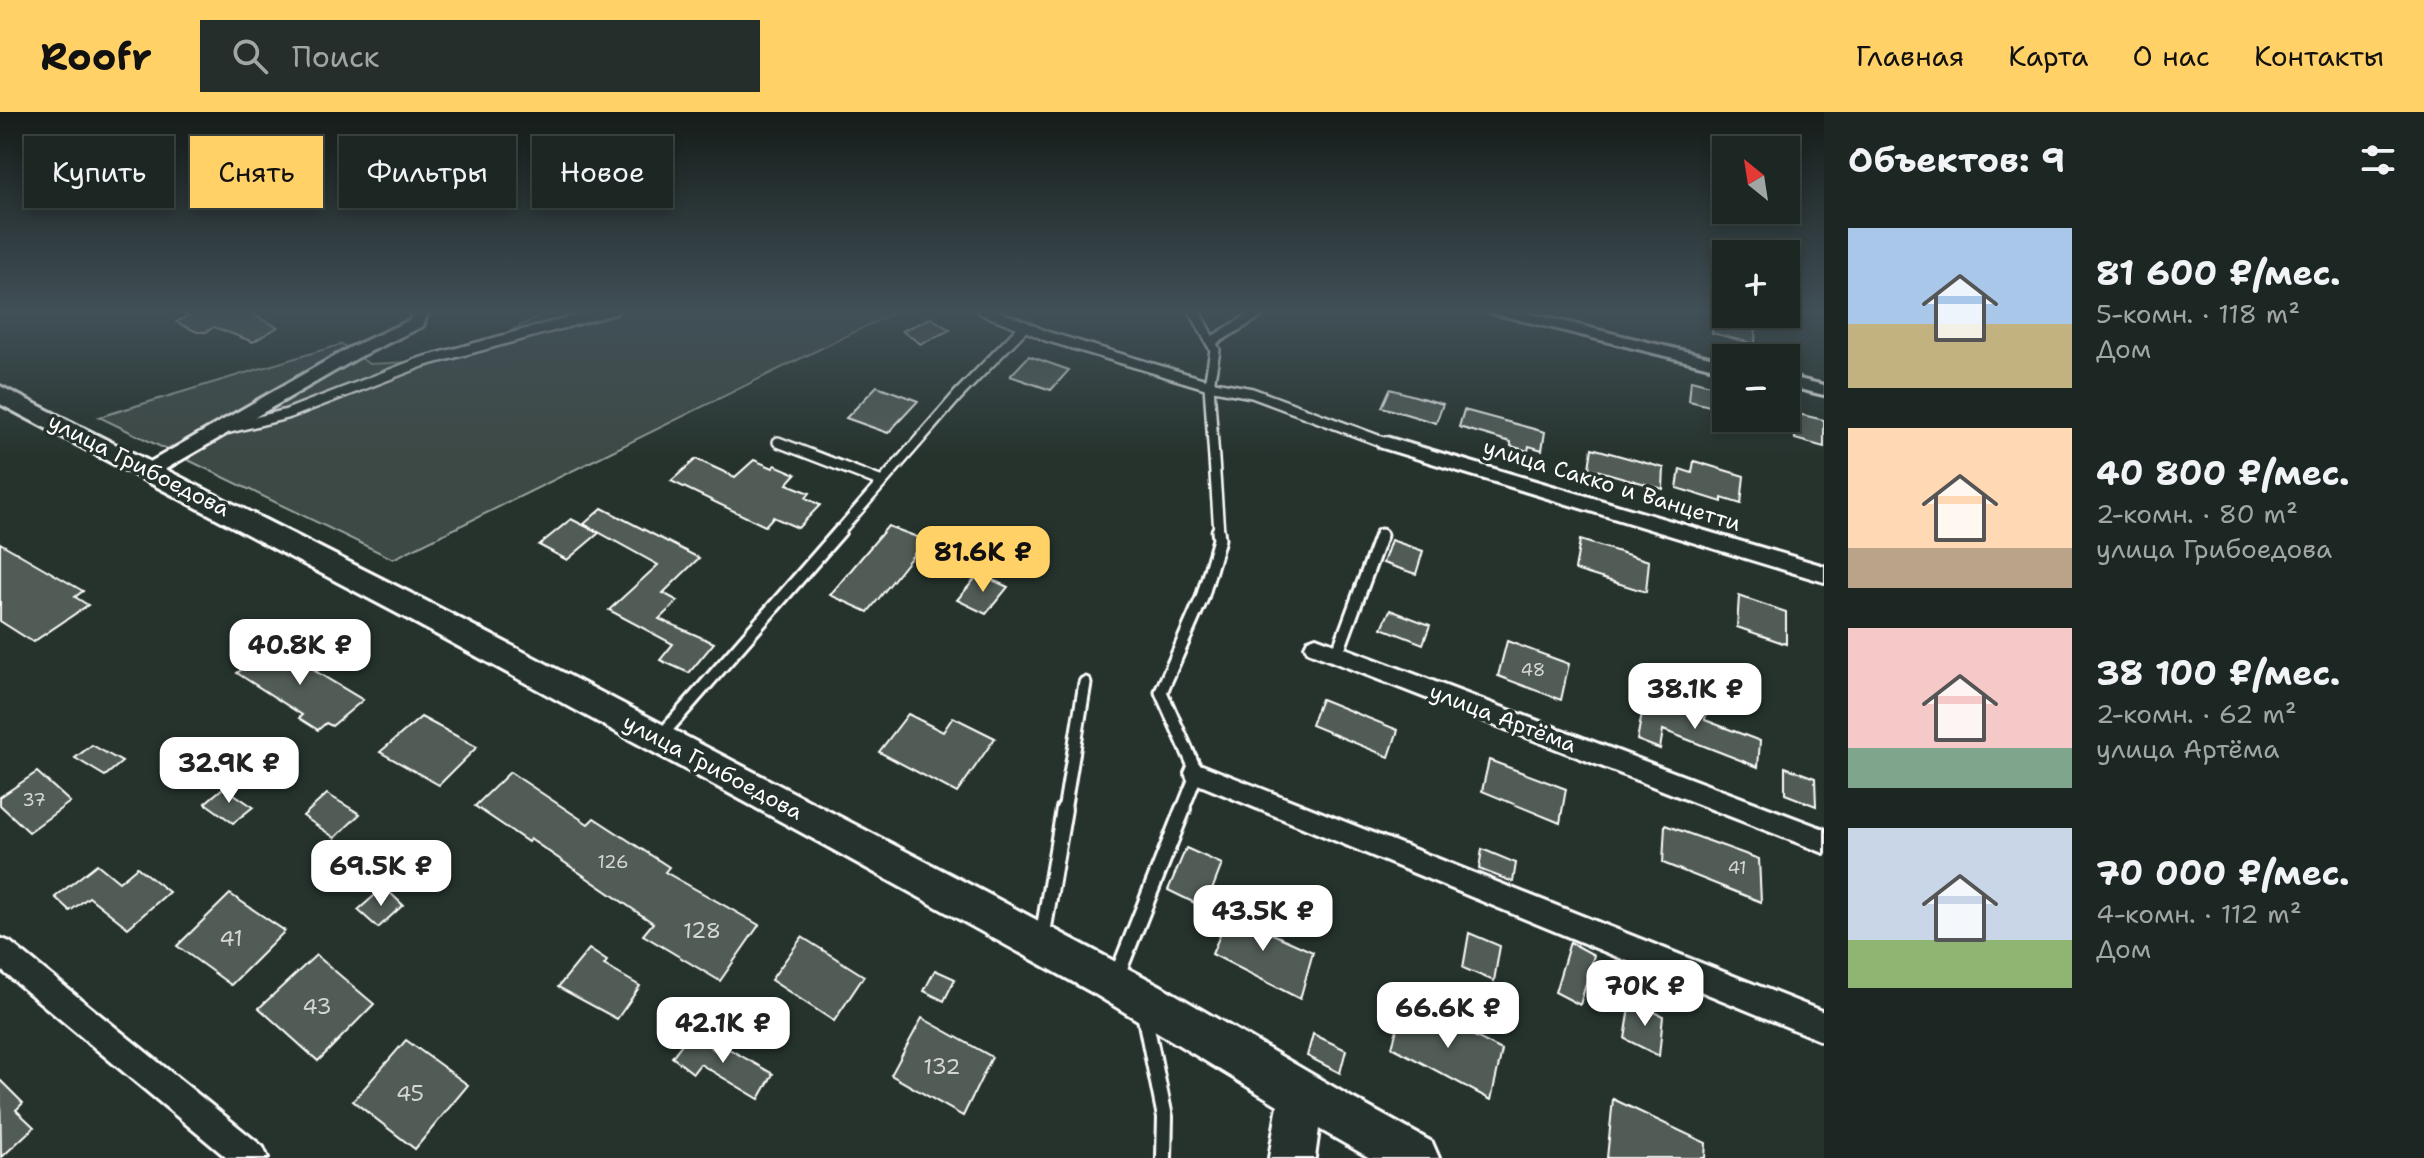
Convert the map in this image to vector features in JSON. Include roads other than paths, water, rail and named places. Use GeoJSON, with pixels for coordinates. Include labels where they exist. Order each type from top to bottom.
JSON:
{"type":"FeatureCollection","features":[{"type":"Feature","properties":{"kind":"street"},"geometry":{"type":"LineString","coordinates":[[150,470],[343,359]]}},
{"type":"Feature","properties":{"kind":"street"},"geometry":{"type":"LineString","coordinates":[[1800,384],[1824,390]]}},
{"type":"Feature","properties":{"kind":"street","name":"улица Грибоедова"},"geometry":{"type":"LineString","coordinates":[[0,394],[659,738],[1041,943],[1127,990],[1302,1096],[1416,1158]]}},
{"type":"Feature","properties":{"kind":"street","name":"улица Сакко и Ванцетти"},"geometry":{"type":"LineString","coordinates":[[1386,443],[1824,574]]}},
{"type":"Feature","properties":{"kind":"street","name":"улица Артёма"},"geometry":{"type":"LineString","coordinates":[[1327,650],[1824,841]]}},
{"type":"Feature","properties":{"kind":"street"},"geometry":{"type":"LineString","coordinates":[[1197,773],[1824,1027]]}},
{"type":"Feature","properties":{"kind":"street"},"geometry":{"type":"LineString","coordinates":[[0,951],[252,1158]]}},
{"type":"Feature","properties":{"kind":"street"},"geometry":{"type":"LineString","coordinates":[[1292,1158],[1302,1096]]}},
{"type":"Feature","properties":{"kind":"lane"},"geometry":{"type":"LineString","coordinates":[[221,430],[287,414],[434,359]]}},
{"type":"Feature","properties":{"kind":"lane"},"geometry":{"type":"LineString","coordinates":[[659,738],[958,395],[993,359]]}},
{"type":"Feature","properties":{"kind":"lane"},"geometry":{"type":"LineString","coordinates":[[1122,359],[1209,385],[1252,393],[1386,443]]}},
{"type":"Feature","properties":{"kind":"lane"},"geometry":{"type":"LineString","coordinates":[[1164,1158],[1165,1117],[1127,990],[1197,773],[1161,692],[1202,598],[1219,539],[1209,385],[1213,359]]}},
{"type":"Feature","properties":{"kind":"lane"},"geometry":{"type":"LineString","coordinates":[[778,442],[882,482]]}},
{"type":"Feature","properties":{"kind":"lane"},"geometry":{"type":"LineString","coordinates":[[1327,650],[1381,535]]}},
{"type":"Feature","properties":{"kind":"lane"},"geometry":{"type":"LineString","coordinates":[[1041,943],[1085,683]]}}]}
